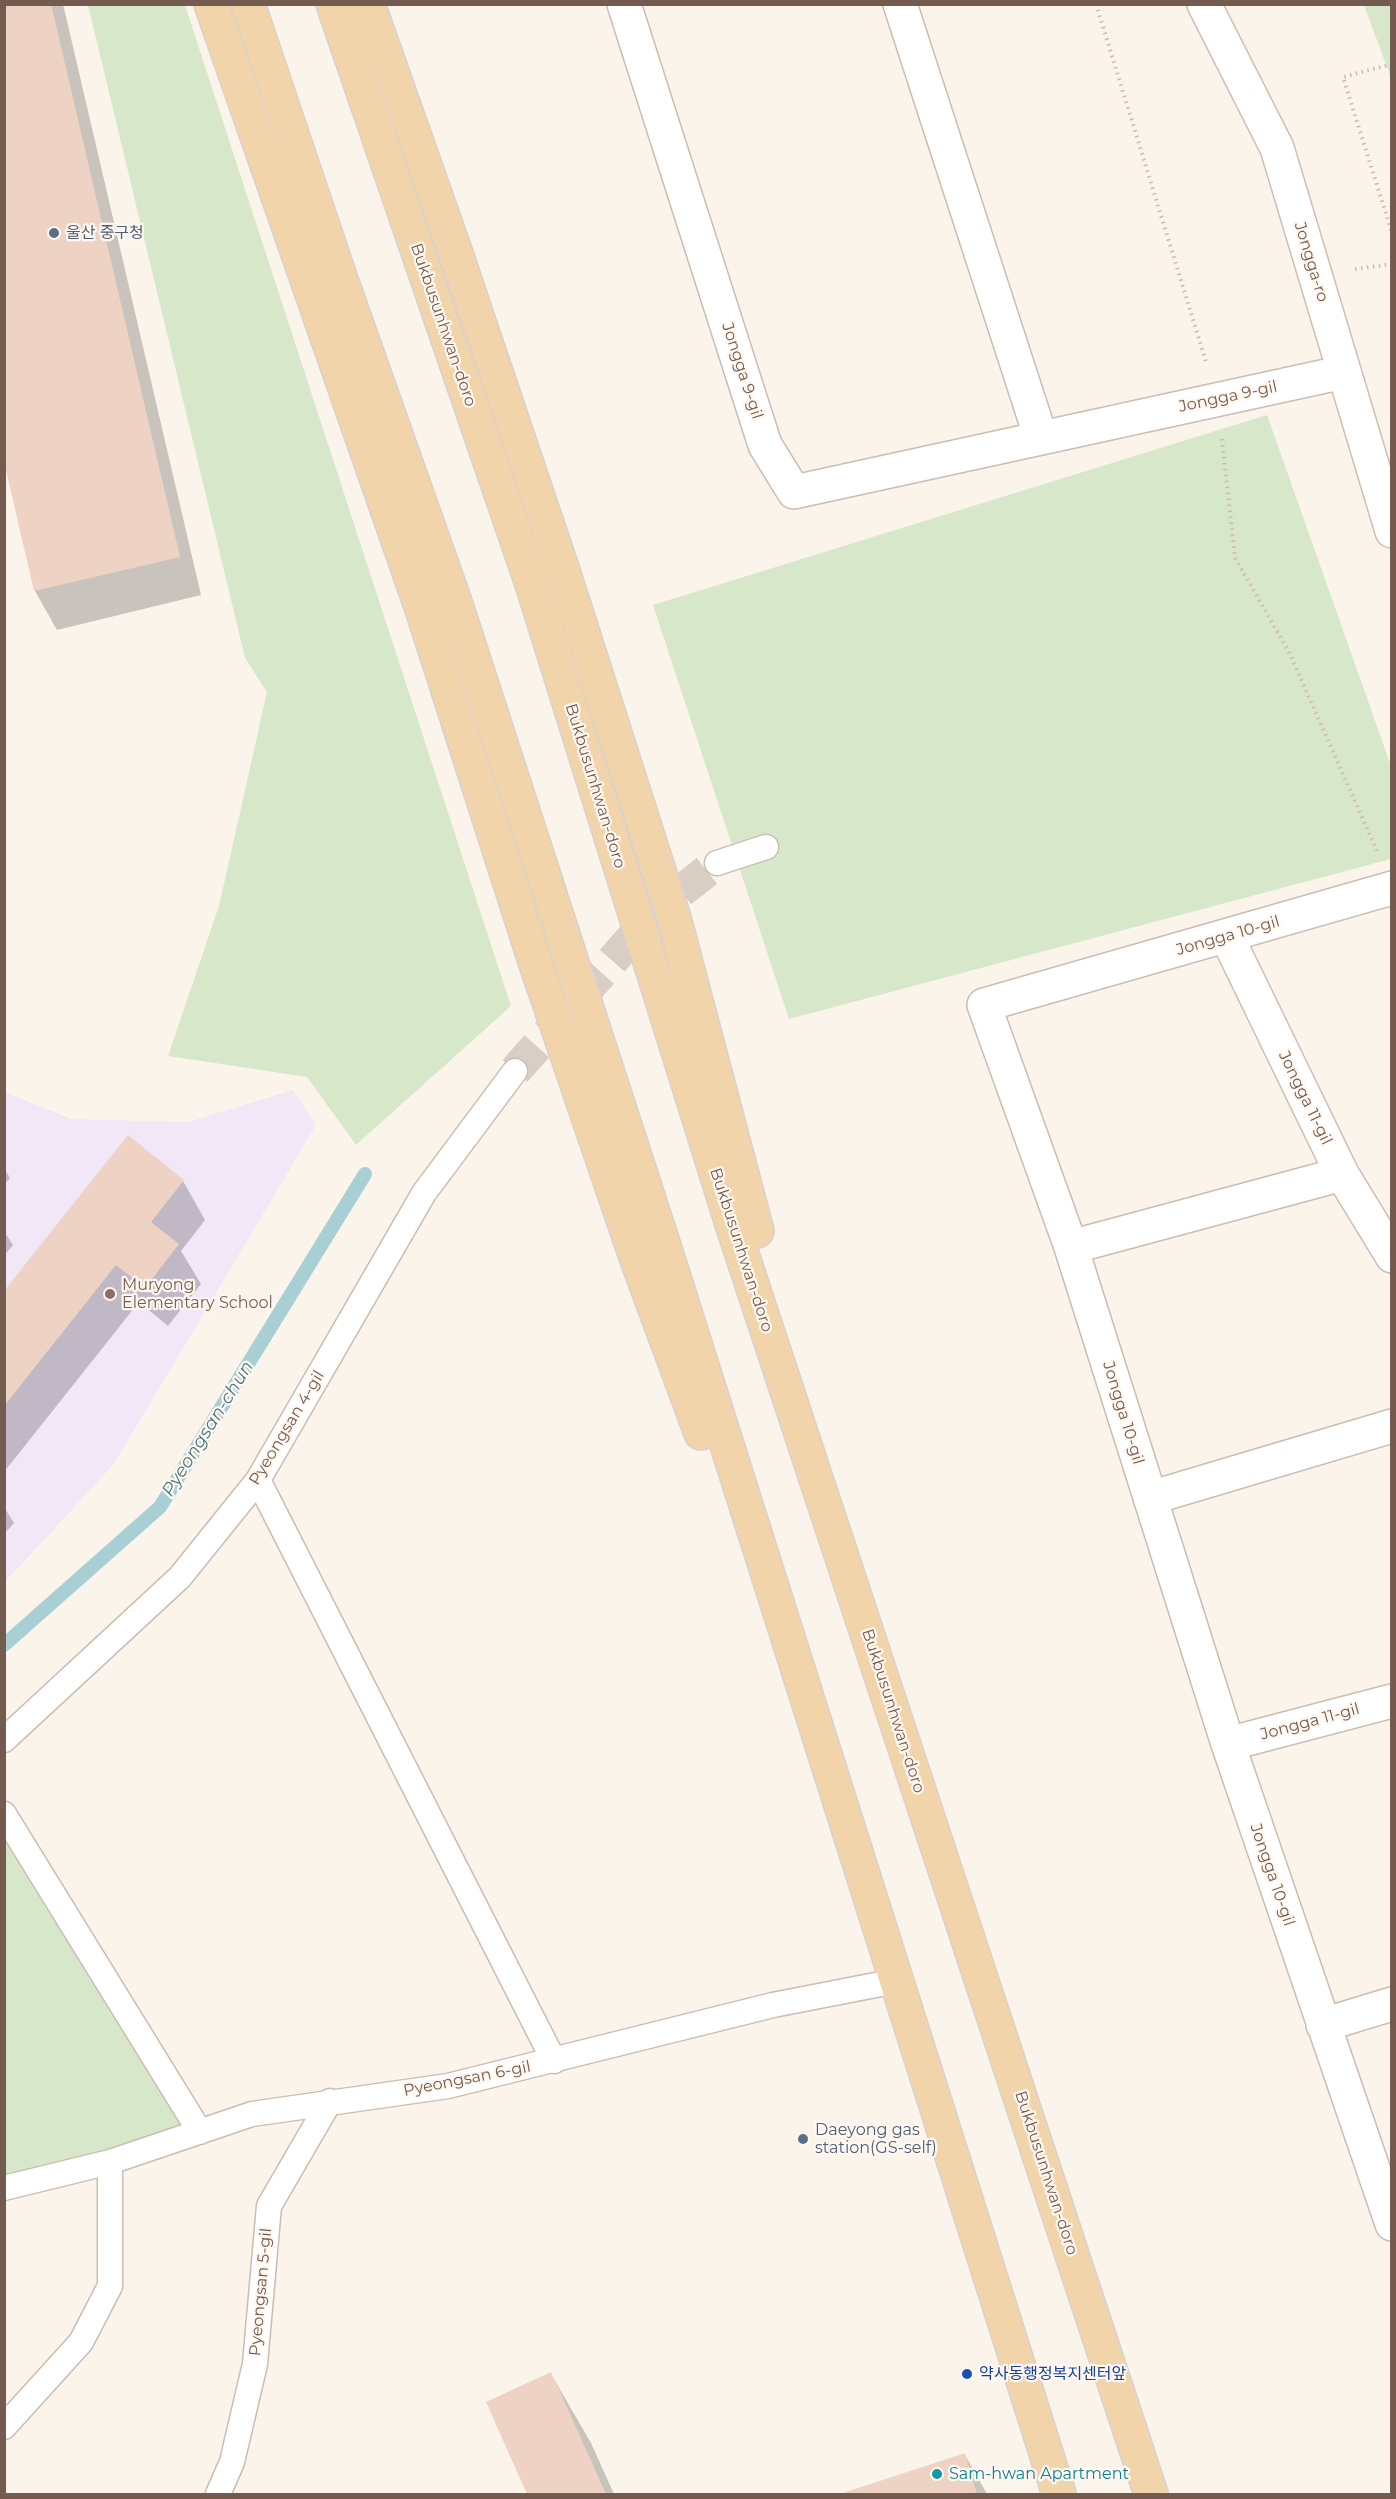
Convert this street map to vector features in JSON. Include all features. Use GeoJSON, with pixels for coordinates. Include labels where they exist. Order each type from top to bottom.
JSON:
{"type":"FeatureCollection","features":[{"type":"Feature","properties":{"kind":"main road"},"geometry":{"type":"LineString","coordinates":[[211,4],[422,609],[535,961],[636,1257],[852,1843]]}},
{"type":"Feature","properties":{"kind":"main road"},"geometry":{"type":"LineString","coordinates":[[248,4],[340,277],[459,613],[657,1224],[1059,2494]]}},
{"type":"Feature","properties":{"kind":"main road","name":"Bukbusunhwan-doro"},"geometry":{"type":"LineString","coordinates":[[333,4],[532,584],[732,1224],[1150,2494]]}},
{"type":"Feature","properties":{"kind":"main road"},"geometry":{"type":"LineString","coordinates":[[368,4],[454,248],[563,571],[674,918],[751,1213],[927,1815]]}},
{"type":"Feature","properties":{"kind":"street","name":"Jongga 9-gil"},"geometry":{"type":"LineString","coordinates":[[624,4],[765,445],[794,492],[1344,372]]}},
{"type":"Feature","properties":{"kind":"street"},"geometry":{"type":"LineString","coordinates":[[900,4],[1041,438]]}},
{"type":"Feature","properties":{"kind":"street","name":"Jongga-ro"},"geometry":{"type":"LineString","coordinates":[[1204,4],[1277,148],[1392,531]]}},
{"type":"Feature","properties":{"kind":"street","name":"Jongga 10-gil"},"geometry":{"type":"LineString","coordinates":[[1392,888],[984,1005],[1071,1247],[1228,1744],[1392,2224]]}},
{"type":"Feature","properties":{"kind":"street","name":"Jongga 11-gil"},"geometry":{"type":"LineString","coordinates":[[1227,937],[1342,1174],[1392,1256]]}},
{"type":"Feature","properties":{"kind":"street"},"geometry":{"type":"LineString","coordinates":[[1071,1247],[1342,1174]]}},
{"type":"Feature","properties":{"kind":"street"},"geometry":{"type":"LineString","coordinates":[[1150,1498],[1392,1426]]}},
{"type":"Feature","properties":{"kind":"street","name":"Jongga 11-gil"},"geometry":{"type":"LineString","coordinates":[[1228,1744],[1392,1701]]}},
{"type":"Feature","properties":{"kind":"street"},"geometry":{"type":"LineString","coordinates":[[1323,2025],[1392,2004]]}},
{"type":"Feature","properties":{"kind":"lane"},"geometry":{"type":"LineString","coordinates":[[717,863],[766,847]]}},
{"type":"Feature","properties":{"kind":"lane","name":"Pyeongsan 4-gil"},"geometry":{"type":"LineString","coordinates":[[4,1740],[180,1577],[258,1480],[424,1193],[515,1071]]}},
{"type":"Feature","properties":{"kind":"lane"},"geometry":{"type":"LineString","coordinates":[[258,1480],[554,2061]]}},
{"type":"Feature","properties":{"kind":"lane"},"geometry":{"type":"LineString","coordinates":[[4,1814],[200,2132]]}},
{"type":"Feature","properties":{"kind":"lane","name":"Pyeongsan 6-gil"},"geometry":{"type":"LineString","coordinates":[[4,2188],[110,2162],[252,2114],[448,2086],[773,2005],[896,1982]]}},
{"type":"Feature","properties":{"kind":"lane","name":"Pyeongsan 5-gil"},"geometry":{"type":"LineString","coordinates":[[218,2494],[232,2462],[255,2364],[269,2206],[330,2102]]}},
{"type":"Feature","properties":{"kind":"lane"},"geometry":{"type":"LineString","coordinates":[[4,2427],[81,2342],[110,2286],[110,2162]]}},
{"type":"Feature","properties":{"kind":"path"},"geometry":{"type":"LineString","coordinates":[[1096,4],[1218,399],[1235,558],[1289,652],[1378,853]]}},
{"type":"Feature","properties":{"kind":"path"},"geometry":{"type":"LineString","coordinates":[[1392,64],[1343,77],[1392,233]]}},
{"type":"Feature","properties":{"kind":"shaded area","name":"Muryong Elementary School"},"geometry":{"type":"Polygon","coordinates":[[[293,1090],[316,1125],[114,1464],[5,1582],[5,1092],[71,1119],[188,1122],[293,1090]]]}},
{"type":"Feature","properties":{"kind":"green space"},"geometry":{"type":"Polygon","coordinates":[[[88,5],[185,5],[511,1006],[356,1145],[307,1077],[168,1056],[219,906],[267,692],[245,658],[88,5]]]}},
{"type":"Feature","properties":{"kind":"green space"},"geometry":{"type":"Polygon","coordinates":[[[1364,5],[1391,5],[1391,78],[1364,5]]]}},
{"type":"Feature","properties":{"kind":"green space"},"geometry":{"type":"Polygon","coordinates":[[[1267,415],[1391,766],[1391,859],[789,1019],[653,605],[1267,415]]]}},
{"type":"Feature","properties":{"kind":"green space"},"geometry":{"type":"Polygon","coordinates":[[[4,1829],[188,2127],[106,2153],[5,2175],[4,1829]]]}},
{"type":"Feature","properties":{"kind":"building","name":"울산 중구청"},"geometry":{"type":"Polygon","coordinates":[[[4,4],[51,4],[180,557],[34,591],[4,462],[4,4]]]}},
{"type":"Feature","properties":{"kind":"building"},"geometry":{"type":"Polygon","coordinates":[[[128,1135],[184,1180],[151,1222],[179,1244],[145,1288],[116,1265],[4,1406],[4,1291],[128,1135]]]}},
{"type":"Feature","properties":{"kind":"building"},"geometry":{"type":"Polygon","coordinates":[[[551,2372],[606,2494],[527,2494],[486,2402],[551,2372]]]}},
{"type":"Feature","properties":{"kind":"building","name":"Sam-hwan Apartment"},"geometry":{"type":"Polygon","coordinates":[[[965,2453],[977,2494],[840,2494],[965,2453]]]}},
{"type":"Feature","properties":{"kind":"waterway","name":"Pyeongsan-chun"},"geometry":{"type":"LineString","coordinates":[[4,1645],[160,1507],[365,1174]]}},
{"type":"Feature","properties":{"kind":"tunnel"},"geometry":{"type":"LineString","coordinates":[[515,1071],[656,911],[717,863]]}},
{"type":"Feature","properties":{"kind":"place","name":"울산 중구청"},"geometry":{"type":"Point","coordinates":[54,233]}},
{"type":"Feature","properties":{"kind":"place","name":"Muryong Elementary School"},"geometry":{"type":"Point","coordinates":[110,1294]}},
{"type":"Feature","properties":{"kind":"place","name":"Daeyong gas station(GS-self)"},"geometry":{"type":"Point","coordinates":[803,2139]}},
{"type":"Feature","properties":{"kind":"place","name":"약사동행정복지센터앞"},"geometry":{"type":"Point","coordinates":[967,2374]}},
{"type":"Feature","properties":{"kind":"place","name":"Sam-hwan Apartment"},"geometry":{"type":"Point","coordinates":[937,2474]}}]}
